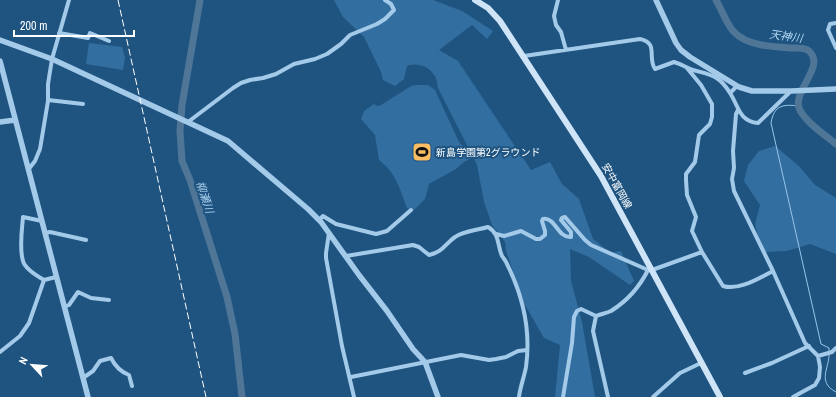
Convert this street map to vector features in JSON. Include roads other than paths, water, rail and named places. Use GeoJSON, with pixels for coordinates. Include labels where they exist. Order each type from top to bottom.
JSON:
{"type":"FeatureCollection","features":[{"type":"Feature","properties":{"kind":"main road","name":"安中富岡線"},"geometry":{"type":"LineString","coordinates":[[475,0],[488,8],[497,17],[524,56],[601,176],[650,270],[720,397]]}},
{"type":"Feature","properties":{"kind":"street"},"geometry":{"type":"LineString","coordinates":[[28,170],[35,161],[40,149],[48,100],[48,76],[69,0]]}},
{"type":"Feature","properties":{"kind":"street"},"geometry":{"type":"LineString","coordinates":[[187,122],[241,83],[276,74],[294,64],[315,59],[327,54],[341,44],[350,35],[377,24],[385,19],[394,10],[391,4],[385,0]]}},
{"type":"Feature","properties":{"kind":"street"},"geometry":{"type":"LineString","coordinates":[[558,0],[554,16],[556,25],[562,32],[566,50]]}},
{"type":"Feature","properties":{"kind":"street"},"geometry":{"type":"LineString","coordinates":[[656,0],[676,43],[681,50],[737,86],[752,90],[791,91],[836,89]]}},
{"type":"Feature","properties":{"kind":"street"},"geometry":{"type":"LineString","coordinates":[[836,23],[830,24],[828,30],[836,48]]}},
{"type":"Feature","properties":{"kind":"street"},"geometry":{"type":"LineString","coordinates":[[59,33],[88,38],[90,33],[108,41]]}},
{"type":"Feature","properties":{"kind":"street"},"geometry":{"type":"LineString","coordinates":[[524,56],[640,38],[649,42],[651,46],[652,65],[655,69],[674,62],[714,76],[721,81],[730,93],[738,110],[745,119],[750,122],[758,123],[791,91]]}},
{"type":"Feature","properties":{"kind":"street"},"geometry":{"type":"LineString","coordinates":[[0,40],[52,59],[228,141],[319,220],[387,311],[412,348],[425,362],[438,397]]}},
{"type":"Feature","properties":{"kind":"street"},"geometry":{"type":"LineString","coordinates":[[0,61],[88,397]]}},
{"type":"Feature","properties":{"kind":"street"},"geometry":{"type":"LineString","coordinates":[[686,66],[701,85],[712,104],[712,117],[710,124],[700,135],[695,162],[686,174],[687,195],[696,217],[692,231],[702,252],[723,286],[728,287],[743,284],[773,271]]}},
{"type":"Feature","properties":{"kind":"street"},"geometry":{"type":"LineString","coordinates":[[730,93],[737,86]]}},
{"type":"Feature","properties":{"kind":"street"},"geometry":{"type":"LineString","coordinates":[[48,100],[83,104]]}},
{"type":"Feature","properties":{"kind":"street"},"geometry":{"type":"LineString","coordinates":[[738,110],[736,114],[733,151],[734,168],[732,179],[734,191],[773,271],[802,337],[808,346],[818,356],[820,367],[819,378],[815,386],[793,397]]}},
{"type":"Feature","properties":{"kind":"street"},"geometry":{"type":"LineString","coordinates":[[0,122],[15,120]]}},
{"type":"Feature","properties":{"kind":"street"},"geometry":{"type":"LineString","coordinates":[[319,220],[323,216],[336,224],[376,234],[387,231],[411,210]]}},
{"type":"Feature","properties":{"kind":"street"},"geometry":{"type":"LineString","coordinates":[[42,221],[23,217],[21,242],[23,262],[28,269],[44,280],[56,277]]}},
{"type":"Feature","properties":{"kind":"street"},"geometry":{"type":"LineString","coordinates":[[496,234],[504,236],[522,231],[536,239],[540,239],[545,235],[542,221],[543,219],[547,219],[551,220],[561,234],[568,238],[571,237],[571,232],[561,220],[565,217],[591,245],[650,270]]}},
{"type":"Feature","properties":{"kind":"street"},"geometry":{"type":"LineString","coordinates":[[346,256],[413,245],[419,247],[429,255],[441,250],[455,237],[462,234],[488,227],[493,230],[496,234],[502,256],[507,263],[523,307],[527,329],[526,367],[518,397]]}},
{"type":"Feature","properties":{"kind":"street"},"geometry":{"type":"LineString","coordinates":[[45,233],[50,232],[86,240]]}},
{"type":"Feature","properties":{"kind":"street"},"geometry":{"type":"LineString","coordinates":[[329,233],[326,258],[342,346],[354,397]]}},
{"type":"Feature","properties":{"kind":"street"},"geometry":{"type":"LineString","coordinates":[[563,397],[572,343],[574,317],[577,311],[581,309],[596,316],[610,311],[642,282],[650,270],[702,252]]}},
{"type":"Feature","properties":{"kind":"street"},"geometry":{"type":"LineString","coordinates":[[0,352],[20,336],[29,323],[44,280]]}},
{"type":"Feature","properties":{"kind":"street"},"geometry":{"type":"LineString","coordinates":[[64,308],[69,305],[78,292],[90,298],[109,300]]}},
{"type":"Feature","properties":{"kind":"street"},"geometry":{"type":"LineString","coordinates":[[596,316],[593,331],[608,397]]}},
{"type":"Feature","properties":{"kind":"street"},"geometry":{"type":"LineString","coordinates":[[745,373],[772,363],[808,346]]}},
{"type":"Feature","properties":{"kind":"street"},"geometry":{"type":"LineString","coordinates":[[818,356],[832,352],[836,348]]}},
{"type":"Feature","properties":{"kind":"street"},"geometry":{"type":"LineString","coordinates":[[350,377],[461,355],[489,360],[506,357],[518,351],[527,350]]}},
{"type":"Feature","properties":{"kind":"street"},"geometry":{"type":"LineString","coordinates":[[83,378],[93,371],[100,361],[111,358],[114,364],[124,373],[129,375],[132,386]]}},
{"type":"Feature","properties":{"kind":"street"},"geometry":{"type":"LineString","coordinates":[[653,397],[680,372],[701,363]]}},
{"type":"Feature","properties":{"kind":"waterway","name":"柳瀬川"},"geometry":{"type":"LineString","coordinates":[[200,0],[182,105],[180,131],[182,161],[190,180],[227,297],[235,334],[242,397]]}},
{"type":"Feature","properties":{"kind":"waterway","name":"天神川"},"geometry":{"type":"LineString","coordinates":[[716,0],[726,21],[739,37],[761,45],[803,48],[809,51],[813,57],[814,64],[800,94],[798,101],[799,108],[810,123],[836,144]]}},
{"type":"Feature","properties":{"kind":"waterway"},"geometry":{"type":"LineString","coordinates":[[799,106],[788,105],[780,107],[774,112],[771,123],[821,344],[829,348],[829,351]]}},
{"type":"Feature","properties":{"kind":"waterway"},"geometry":{"type":"LineString","coordinates":[[829,354],[825,379],[830,388],[836,392]]}},
{"type":"Feature","properties":{"kind":"railway"},"geometry":{"type":"LineString","coordinates":[[118,0],[206,397]]}},
{"type":"Feature","properties":{"kind":"place","name":"新島学園第2グラウンド"},"geometry":{"type":"Point","coordinates":[422,152]}}]}
